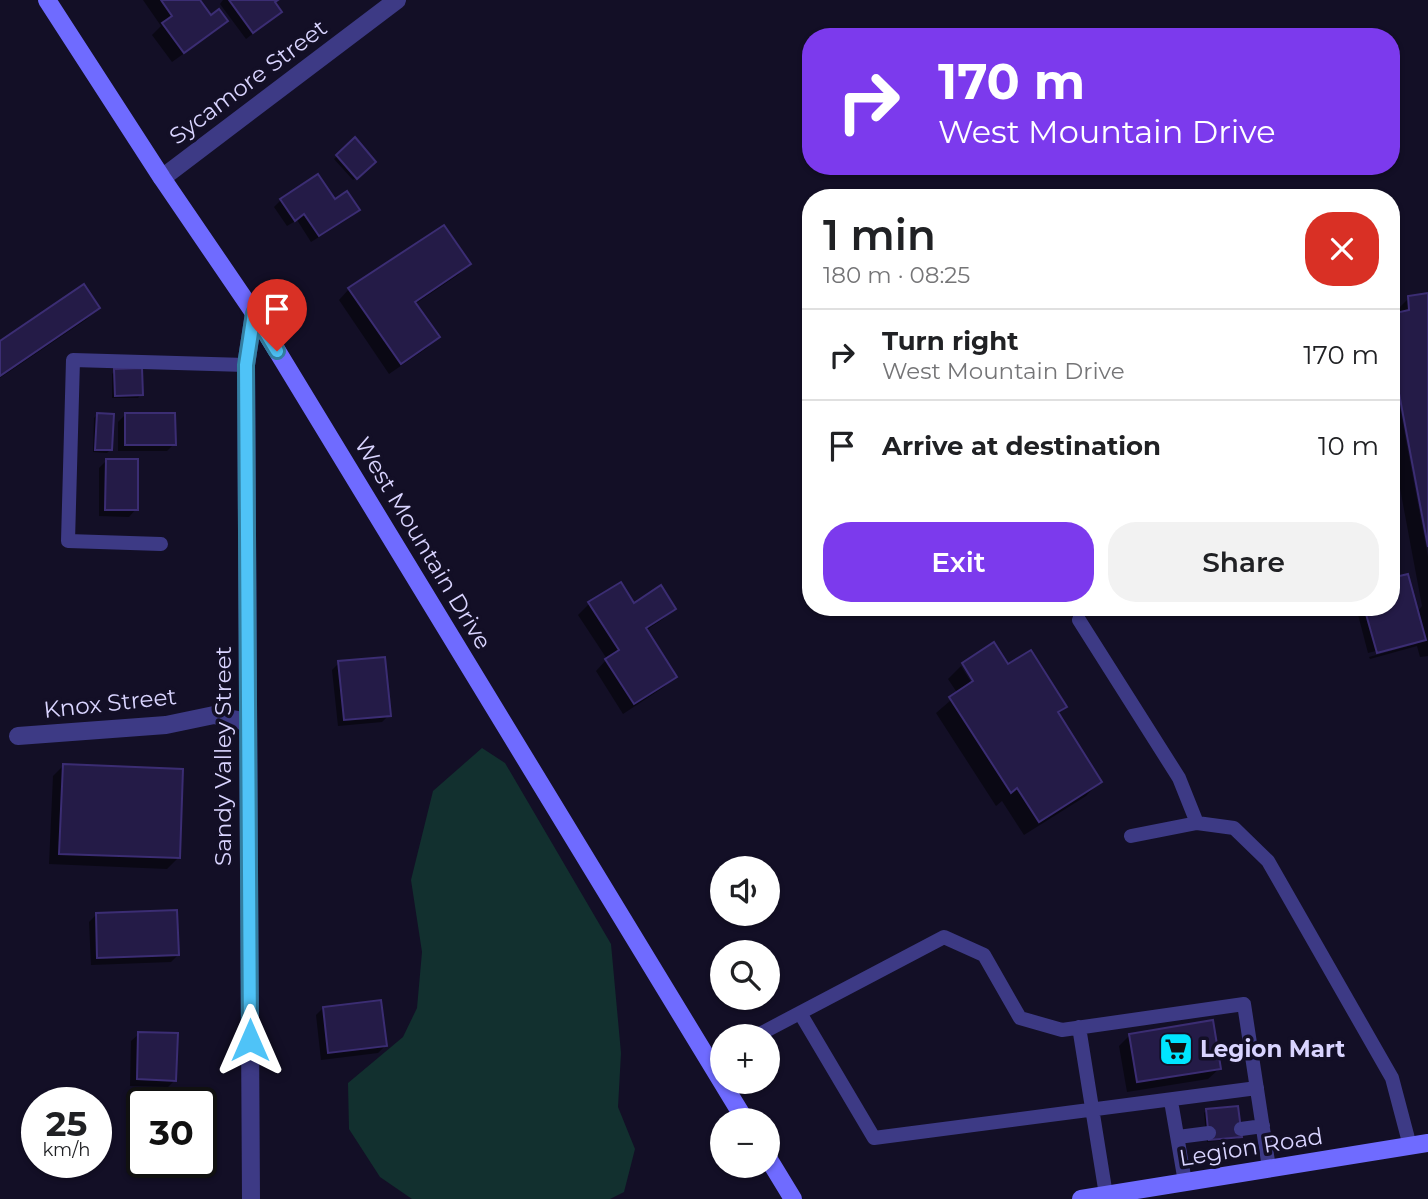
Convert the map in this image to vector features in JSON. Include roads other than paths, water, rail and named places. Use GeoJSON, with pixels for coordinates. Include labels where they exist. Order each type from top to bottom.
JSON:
{"type":"FeatureCollection","features":[{"type":"Feature","properties":{"kind":"street","name":"West Mountain Drive"},"geometry":{"type":"LineString","coordinates":[[47,0],[162,178],[254,313],[710,1047]]}},
{"type":"Feature","properties":{"kind":"street","name":"Sycamore Street"},"geometry":{"type":"LineString","coordinates":[[162,178],[397,0]]}},
{"type":"Feature","properties":{"kind":"street","name":"Sandy Valley Street"},"geometry":{"type":"LineString","coordinates":[[251,1199],[246,365],[254,313]]}},
{"type":"Feature","properties":{"kind":"street","name":"Knox Street"},"geometry":{"type":"LineString","coordinates":[[18,737],[166,724],[214,715],[247,722]]}},
{"type":"Feature","properties":{"kind":"street","name":"Legion Road"},"geometry":{"type":"LineString","coordinates":[[1081,1199],[1428,1143]]}},
{"type":"Feature","properties":{"kind":"street"},"geometry":{"type":"LineString","coordinates":[[780,1178],[793,1199]]}},
{"type":"Feature","properties":{"kind":"lane"},"geometry":{"type":"LineString","coordinates":[[161,544],[68,541],[73,360],[246,365]]}},
{"type":"Feature","properties":{"kind":"lane"},"geometry":{"type":"LineString","coordinates":[[1079,620],[1179,778],[1197,823]]}},
{"type":"Feature","properties":{"kind":"lane"},"geometry":{"type":"LineString","coordinates":[[1131,836],[1197,823],[1234,828],[1268,861],[1392,1078],[1410,1146]]}},
{"type":"Feature","properties":{"kind":"lane"},"geometry":{"type":"LineString","coordinates":[[779,1024],[944,937],[985,955],[1020,1018],[1062,1030],[1244,1004],[1269,1168]]}},
{"type":"Feature","properties":{"kind":"lane"},"geometry":{"type":"LineString","coordinates":[[800,1013],[873,1139],[1257,1088]]}},
{"type":"Feature","properties":{"kind":"lane"},"geometry":{"type":"LineString","coordinates":[[1079,1027],[1106,1195]]}},
{"type":"Feature","properties":{"kind":"lane"},"geometry":{"type":"LineString","coordinates":[[1171,1101],[1185,1182]]}},
{"type":"Feature","properties":{"kind":"lane"},"geometry":{"type":"LineString","coordinates":[[1241,1129],[1263,1126]]}},
{"type":"Feature","properties":{"kind":"lane"},"geometry":{"type":"LineString","coordinates":[[1178,1137],[1209,1133]]}},
{"type":"Feature","properties":{"kind":"place","name":"Legion Mart"},"geometry":{"type":"Point","coordinates":[1176,1049]}}]}
